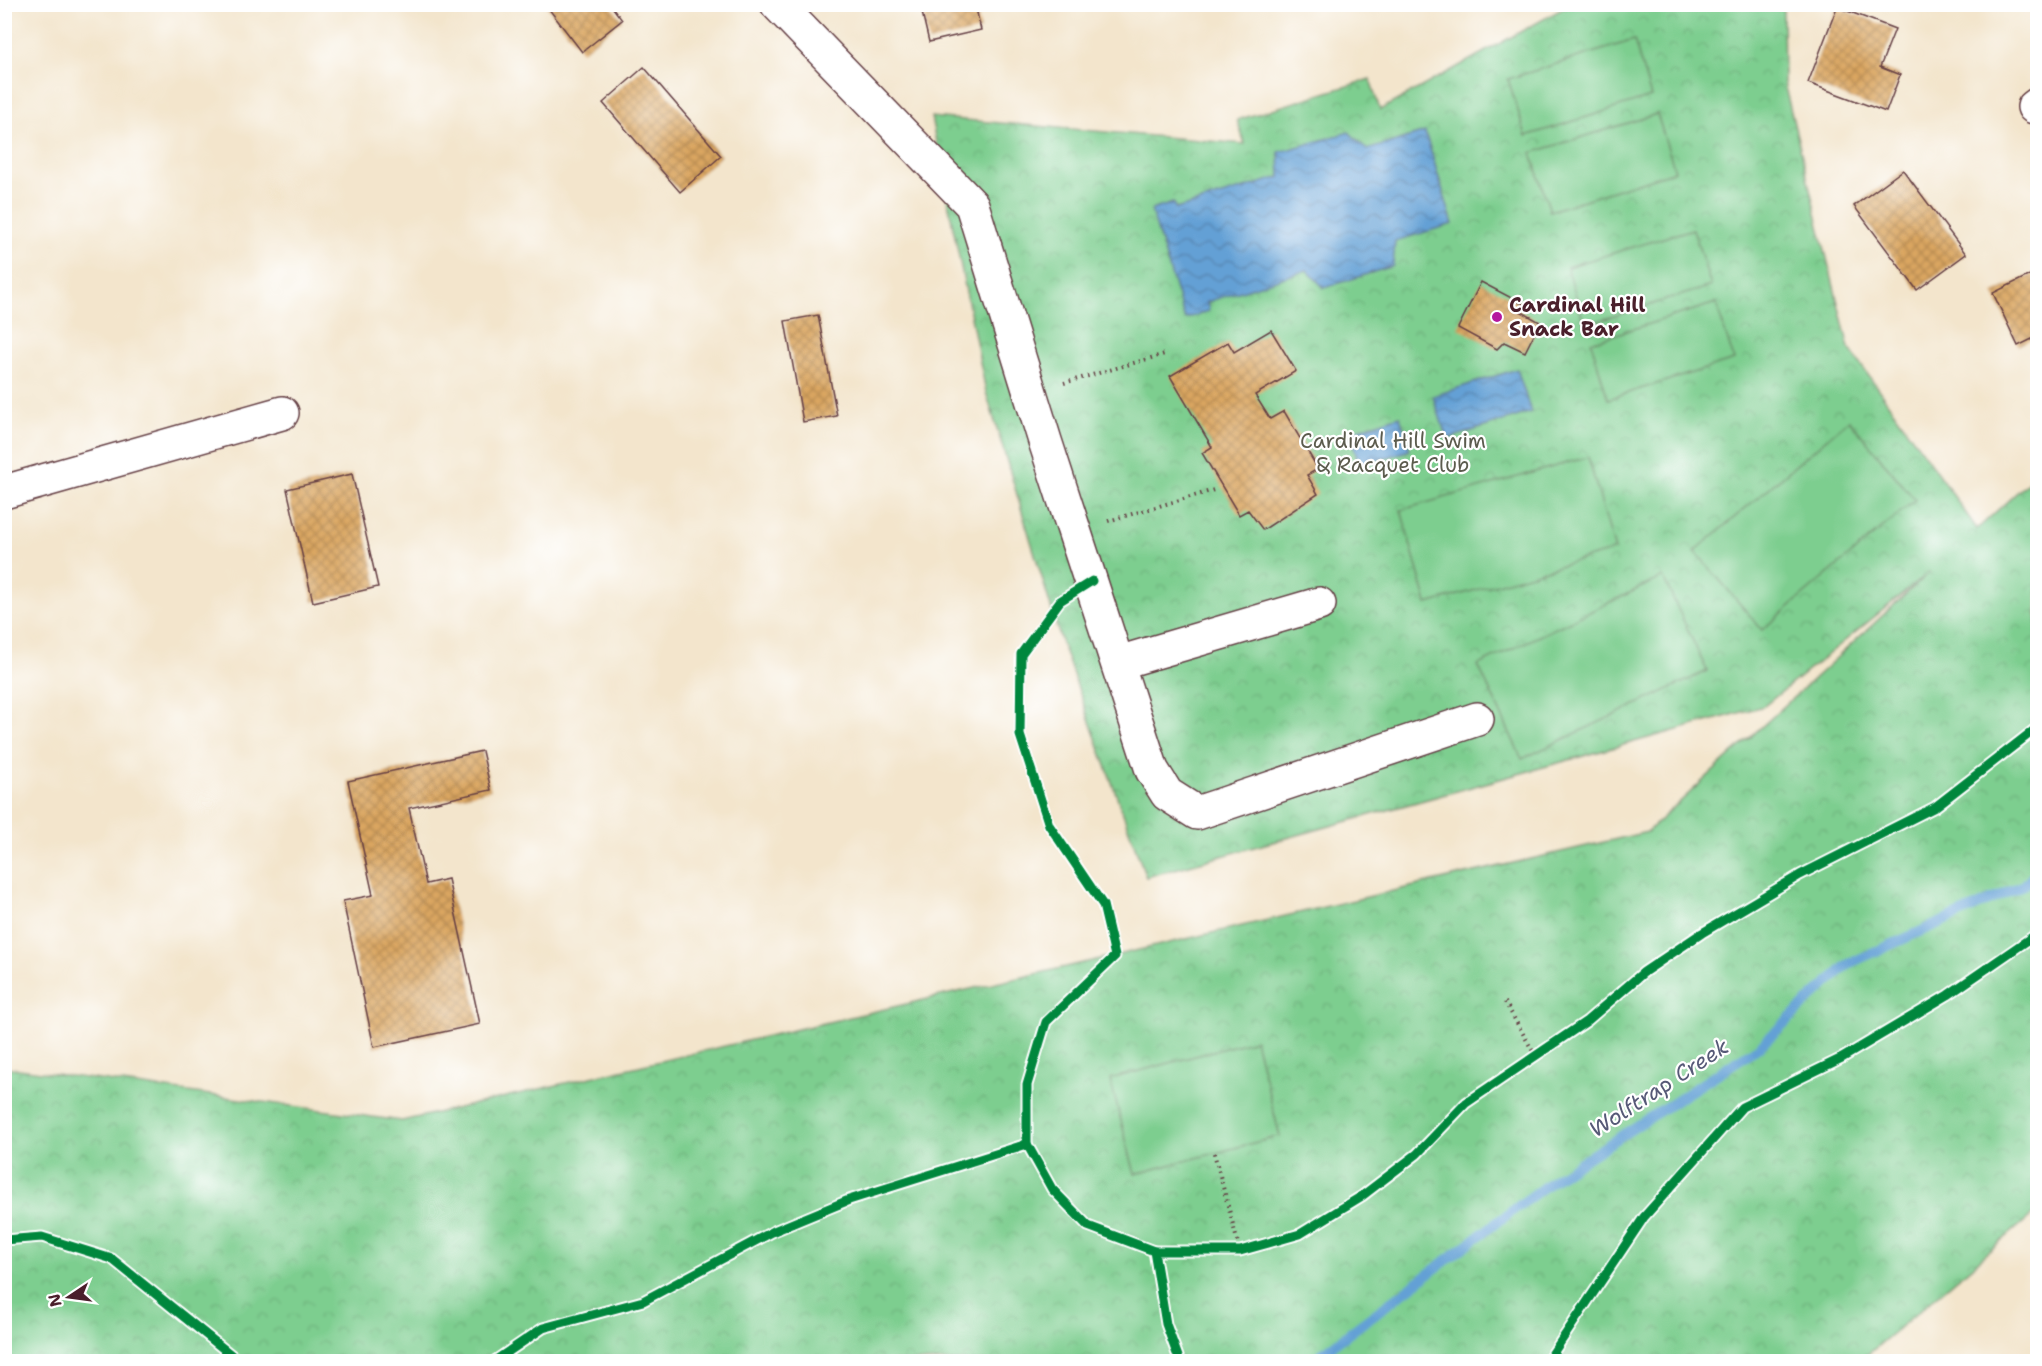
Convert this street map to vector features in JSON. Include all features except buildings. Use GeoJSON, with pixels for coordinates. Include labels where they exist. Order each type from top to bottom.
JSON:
{"type":"FeatureCollection","features":[{"type":"Feature","properties":{"kind":"lane"},"geometry":{"type":"LineString","coordinates":[[777,4],[972,206],[1045,441],[1152,770],[1167,794],[1197,813],[1476,719]]}},
{"type":"Feature","properties":{"kind":"lane"},"geometry":{"type":"LineString","coordinates":[[4,492],[282,413]]}},
{"type":"Feature","properties":{"kind":"lane"},"geometry":{"type":"LineString","coordinates":[[1118,663],[1319,604]]}},
{"type":"Feature","properties":{"kind":"path"},"geometry":{"type":"LineString","coordinates":[[1031,392],[1165,354]]}},
{"type":"Feature","properties":{"kind":"path"},"geometry":{"type":"LineString","coordinates":[[1076,531],[1214,490]]}},
{"type":"Feature","properties":{"kind":"path"},"geometry":{"type":"LineString","coordinates":[[1505,1002],[1535,1055]]}},
{"type":"Feature","properties":{"kind":"path"},"geometry":{"type":"LineString","coordinates":[[1525,1062],[1543,1049]]}},
{"type":"Feature","properties":{"kind":"path"},"geometry":{"type":"LineString","coordinates":[[1214,1153],[1240,1250]]}},
{"type":"Feature","properties":{"kind":"green space","name":"Cardinal Hill Swim & Racquet Club"},"geometry":{"type":"Polygon","coordinates":[[[1780,4],[1783,8],[1784,83],[1849,348],[1977,529],[2037,474],[2037,1211],[1860,1361],[5,1362],[5,1067],[402,1121],[1647,832],[1930,572],[1764,706],[1146,877],[1062,644],[986,392],[931,117],[1245,144],[1237,120],[1370,79],[1380,110],[1569,5],[1780,4]]]}},
{"type":"Feature","properties":{"kind":"green space"},"geometry":{"type":"Polygon","coordinates":[[[1634,40],[1651,97],[1526,136],[1508,79],[1634,40]]]}},
{"type":"Feature","properties":{"kind":"green space"},"geometry":{"type":"Polygon","coordinates":[[[1657,114],[1675,171],[1550,211],[1531,153],[1657,114]]]}},
{"type":"Feature","properties":{"kind":"green space"},"geometry":{"type":"Polygon","coordinates":[[[1693,229],[1711,286],[1585,325],[1567,267],[1693,229]]]}},
{"type":"Feature","properties":{"kind":"green space"},"geometry":{"type":"Polygon","coordinates":[[[1716,303],[1734,360],[1608,399],[1591,342],[1716,303]]]}},
{"type":"Feature","properties":{"kind":"green space"},"geometry":{"type":"Polygon","coordinates":[[[1849,420],[1915,500],[1762,630],[1695,551],[1849,420]]]}},
{"type":"Feature","properties":{"kind":"green space"},"geometry":{"type":"Polygon","coordinates":[[[1588,457],[1615,550],[1427,604],[1401,510],[1588,457]]]}},
{"type":"Feature","properties":{"kind":"green space"},"geometry":{"type":"Polygon","coordinates":[[[1663,577],[1707,671],[1522,759],[1478,665],[1663,577]]]}},
{"type":"Feature","properties":{"kind":"green space"},"geometry":{"type":"Polygon","coordinates":[[[1255,1040],[1280,1136],[1135,1174],[1110,1079],[1255,1040]]]}},
{"type":"Feature","properties":{"kind":"water"},"geometry":{"type":"Polygon","coordinates":[[[1349,132],[1367,150],[1425,132],[1453,224],[1395,241],[1393,266],[1324,288],[1307,270],[1207,302],[1209,311],[1185,319],[1151,210],[1173,203],[1176,209],[1280,177],[1279,152],[1349,132]]]}},
{"type":"Feature","properties":{"kind":"water"},"geometry":{"type":"Polygon","coordinates":[[[1517,369],[1531,412],[1447,439],[1433,396],[1517,369]]]}},
{"type":"Feature","properties":{"kind":"water"},"geometry":{"type":"Polygon","coordinates":[[[1400,416],[1410,450],[1360,466],[1349,432],[1400,416]]]}},
{"type":"Feature","properties":{"kind":"waterway","name":"Wolftrap Creek"},"geometry":{"type":"LineString","coordinates":[[1311,1362],[1556,1178],[1759,1047],[1848,964],[2024,885],[2038,870]]}},
{"type":"Feature","properties":{"kind":"cycle path"},"geometry":{"type":"LineString","coordinates":[[1027,1144],[1027,1085],[1046,1022],[1115,956],[1103,905],[1049,825],[1020,735],[1021,654],[1060,601],[1092,581]]}},
{"type":"Feature","properties":{"kind":"cycle path"},"geometry":{"type":"LineString","coordinates":[[493,1362],[543,1328],[643,1301],[774,1231],[849,1200],[1027,1144],[1052,1189],[1088,1226],[1154,1251],[1240,1251],[1300,1234],[1362,1196],[1417,1154],[1466,1103],[1587,1021],[1644,972],[1702,933],[1800,875],[1935,807],[2038,727]]}},
{"type":"Feature","properties":{"kind":"cycle path"},"geometry":{"type":"LineString","coordinates":[[1547,1362],[1644,1217],[1742,1107],[1842,1058],[1948,995],[2038,933]]}},
{"type":"Feature","properties":{"kind":"cycle path"},"geometry":{"type":"LineString","coordinates":[[4,1240],[42,1237],[112,1259],[240,1362]]}},
{"type":"Feature","properties":{"kind":"cycle path"},"geometry":{"type":"LineString","coordinates":[[1154,1251],[1166,1324],[1180,1362]]}},
{"type":"Feature","properties":{"kind":"place","name":"Cardinal Hill Snack Bar"},"geometry":{"type":"Point","coordinates":[1497,317]}}]}
